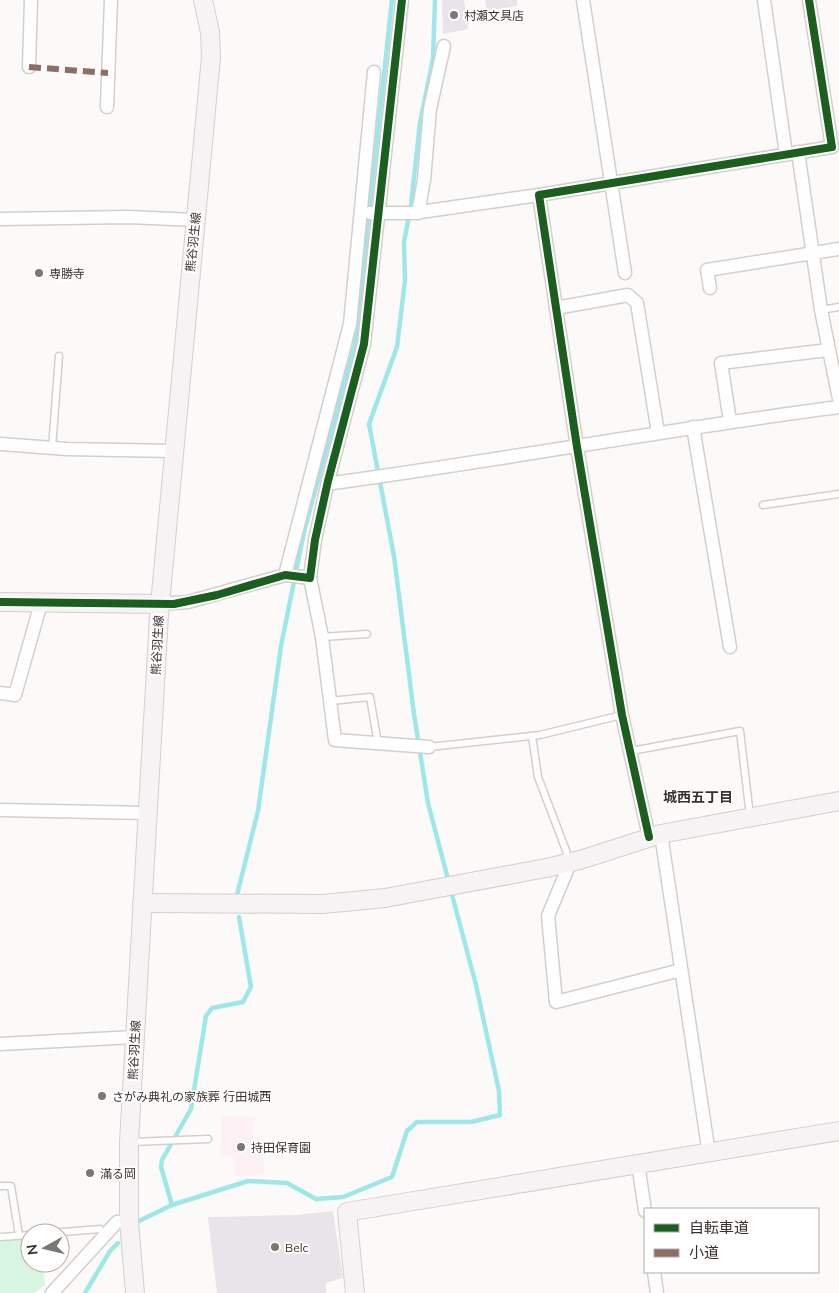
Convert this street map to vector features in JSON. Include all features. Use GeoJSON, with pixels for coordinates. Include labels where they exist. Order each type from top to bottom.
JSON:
{"type":"FeatureCollection","features":[{"type":"Feature","properties":{"kind":"street"},"geometry":{"type":"LineString","coordinates":[[29,67],[32,0]]}},
{"type":"Feature","properties":{"kind":"street"},"geometry":{"type":"LineString","coordinates":[[107,107],[111,0]]}},
{"type":"Feature","properties":{"kind":"street","name":"熊谷羽生線"},"geometry":{"type":"LineString","coordinates":[[136,1293],[129,1221],[129,1142],[160,604],[173,451],[212,57],[210,32],[202,0]]}},
{"type":"Feature","properties":{"kind":"street"},"geometry":{"type":"LineString","coordinates":[[402,0],[350,324],[296,576],[322,637],[335,740],[378,745],[429,747]]}},
{"type":"Feature","properties":{"kind":"street"},"geometry":{"type":"LineString","coordinates":[[583,0],[625,273]]}},
{"type":"Feature","properties":{"kind":"street"},"geometry":{"type":"LineString","coordinates":[[764,0],[813,254],[828,350],[839,399]]}},
{"type":"Feature","properties":{"kind":"street"},"geometry":{"type":"LineString","coordinates":[[369,213],[412,213],[539,195],[836,146],[809,0]]}},
{"type":"Feature","properties":{"kind":"street"},"geometry":{"type":"LineString","coordinates":[[412,213],[424,180],[430,108],[444,46]]}},
{"type":"Feature","properties":{"kind":"street"},"geometry":{"type":"LineString","coordinates":[[0,602],[160,604],[196,600],[296,576],[315,540],[328,481],[364,344],[374,72]]}},
{"type":"Feature","properties":{"kind":"street"},"geometry":{"type":"LineString","coordinates":[[539,195],[577,447],[622,715],[655,835],[681,970],[709,1154]]}},
{"type":"Feature","properties":{"kind":"street"},"geometry":{"type":"LineString","coordinates":[[0,219],[128,217],[195,220]]}},
{"type":"Feature","properties":{"kind":"street"},"geometry":{"type":"LineString","coordinates":[[710,288],[708,270],[839,249]]}},
{"type":"Feature","properties":{"kind":"street"},"geometry":{"type":"LineString","coordinates":[[556,308],[628,295],[637,302],[658,433]]}},
{"type":"Feature","properties":{"kind":"street"},"geometry":{"type":"LineString","coordinates":[[730,421],[721,363],[828,350]]}},
{"type":"Feature","properties":{"kind":"street"},"geometry":{"type":"LineString","coordinates":[[328,481],[333,483],[577,447],[730,421],[839,407]]}},
{"type":"Feature","properties":{"kind":"street"},"geometry":{"type":"LineString","coordinates":[[693,427],[730,647]]}},
{"type":"Feature","properties":{"kind":"street"},"geometry":{"type":"LineString","coordinates":[[0,444],[52,448],[173,451]]}},
{"type":"Feature","properties":{"kind":"street"},"geometry":{"type":"LineString","coordinates":[[0,693],[15,695],[41,603]]}},
{"type":"Feature","properties":{"kind":"street"},"geometry":{"type":"LineString","coordinates":[[142,903],[323,904],[385,898],[570,862],[655,835],[839,801]]}},
{"type":"Feature","properties":{"kind":"street"},"geometry":{"type":"LineString","coordinates":[[0,810],[147,813]]}},
{"type":"Feature","properties":{"kind":"street"},"geometry":{"type":"LineString","coordinates":[[570,862],[548,916],[556,1002],[681,970]]}},
{"type":"Feature","properties":{"kind":"street"},"geometry":{"type":"LineString","coordinates":[[0,1044],[135,1037]]}},
{"type":"Feature","properties":{"kind":"street"},"geometry":{"type":"LineString","coordinates":[[355,1293],[347,1212],[709,1154],[839,1131]]}},
{"type":"Feature","properties":{"kind":"street"},"geometry":{"type":"LineString","coordinates":[[638,1164],[645,1208]]}},
{"type":"Feature","properties":{"kind":"street"},"geometry":{"type":"LineString","coordinates":[[52,1293],[117,1222],[129,1221]]}},
{"type":"Feature","properties":{"kind":"street"},"geometry":{"type":"LineString","coordinates":[[654,1273],[657,1293]]}},
{"type":"Feature","properties":{"kind":"lane"},"geometry":{"type":"LineString","coordinates":[[821,310],[839,307]]}},
{"type":"Feature","properties":{"kind":"lane"},"geometry":{"type":"LineString","coordinates":[[52,448],[59,356]]}},
{"type":"Feature","properties":{"kind":"lane"},"geometry":{"type":"LineString","coordinates":[[763,505],[839,494]]}},
{"type":"Feature","properties":{"kind":"lane"},"geometry":{"type":"LineString","coordinates":[[322,637],[367,634]]}},
{"type":"Feature","properties":{"kind":"lane"},"geometry":{"type":"LineString","coordinates":[[330,701],[370,697],[378,745]]}},
{"type":"Feature","properties":{"kind":"lane"},"geometry":{"type":"LineString","coordinates":[[429,747],[532,736],[622,715]]}},
{"type":"Feature","properties":{"kind":"lane"},"geometry":{"type":"LineString","coordinates":[[631,751],[740,731],[750,818]]}},
{"type":"Feature","properties":{"kind":"lane"},"geometry":{"type":"LineString","coordinates":[[532,736],[538,777],[570,862]]}},
{"type":"Feature","properties":{"kind":"lane"},"geometry":{"type":"LineString","coordinates":[[129,1142],[208,1139]]}},
{"type":"Feature","properties":{"kind":"lane"},"geometry":{"type":"LineString","coordinates":[[0,1186],[11,1186],[19,1235],[0,1237]]}},
{"type":"Feature","properties":{"kind":"lane"},"geometry":{"type":"LineString","coordinates":[[70,1231],[100,1229],[105,1234]]}},
{"type":"Feature","properties":{"kind":"shaded area","name":"持田保育園"},"geometry":{"type":"Polygon","coordinates":[[[222,1116],[255,1117],[253,1139],[261,1139],[265,1175],[236,1176],[233,1158],[220,1154],[222,1116]]]}},
{"type":"Feature","properties":{"kind":"green space"},"geometry":{"type":"Polygon","coordinates":[[[20,1240],[20,1273],[44,1273],[45,1285],[34,1293],[0,1293],[0,1241],[20,1240]]]}},
{"type":"Feature","properties":{"kind":"building"},"geometry":{"type":"Polygon","coordinates":[[[442,0],[464,0],[468,29],[443,34],[442,0]]]}},
{"type":"Feature","properties":{"kind":"building"},"geometry":{"type":"Polygon","coordinates":[[[485,0],[517,0],[517,6],[487,11],[485,0]]]}},
{"type":"Feature","properties":{"kind":"building","name":"Belc"},"geometry":{"type":"Polygon","coordinates":[[[333,1211],[343,1278],[326,1283],[326,1293],[217,1293],[208,1217],[295,1215],[333,1211]]]}},
{"type":"Feature","properties":{"kind":"waterway"},"geometry":{"type":"LineString","coordinates":[[236,899],[258,811],[281,646],[304,532],[355,344],[392,0]]}},
{"type":"Feature","properties":{"kind":"waterway"},"geometry":{"type":"LineString","coordinates":[[435,0],[433,59],[420,123],[411,205],[404,242],[405,280],[397,347],[369,424],[394,556],[414,714],[428,803],[449,883]]}},
{"type":"Feature","properties":{"kind":"waterway"},"geometry":{"type":"LineString","coordinates":[[137,1222],[172,1205],[248,1181],[287,1183],[316,1199],[343,1197],[392,1177],[407,1131],[417,1122],[471,1122],[500,1115],[499,1091],[476,985],[451,891]]}},
{"type":"Feature","properties":{"kind":"waterway"},"geometry":{"type":"LineString","coordinates":[[172,1205],[161,1167],[162,1160],[191,1109],[206,1016],[212,1008],[243,1002],[251,987],[239,917]]}},
{"type":"Feature","properties":{"kind":"waterway"},"geometry":{"type":"LineString","coordinates":[[85,1293],[110,1251],[118,1243]]}},
{"type":"Feature","properties":{"kind":"marked path"},"geometry":{"type":"LineString","coordinates":[[29,67],[108,73]]}},
{"type":"Feature","properties":{"kind":"cycle path"},"geometry":{"type":"LineString","coordinates":[[0,602],[174,604],[217,595],[285,575],[310,578],[315,540],[328,481],[364,344],[402,0]]}},
{"type":"Feature","properties":{"kind":"cycle path"},"geometry":{"type":"LineString","coordinates":[[649,837],[622,715],[577,447],[539,195],[832,147],[809,0]]}},
{"type":"Feature","properties":{"kind":"place","name":"村瀬文具店"},"geometry":{"type":"Point","coordinates":[454,15]}},
{"type":"Feature","properties":{"kind":"place","name":"専勝寺"},"geometry":{"type":"Point","coordinates":[39,273]}},
{"type":"Feature","properties":{"kind":"place","name":"さがみ典礼の家族葬 行田城西"},"geometry":{"type":"Point","coordinates":[102,1096]}},
{"type":"Feature","properties":{"kind":"place","name":"持田保育園"},"geometry":{"type":"Point","coordinates":[241,1147]}},
{"type":"Feature","properties":{"kind":"place","name":"滿る岡"},"geometry":{"type":"Point","coordinates":[90,1173]}},
{"type":"Feature","properties":{"kind":"place","name":"Belc"},"geometry":{"type":"Point","coordinates":[275,1247]}},
{"type":"Feature","properties":{"kind":"district","name":"城西五丁目"},"geometry":{"type":"Point","coordinates":[698,797]}}]}
